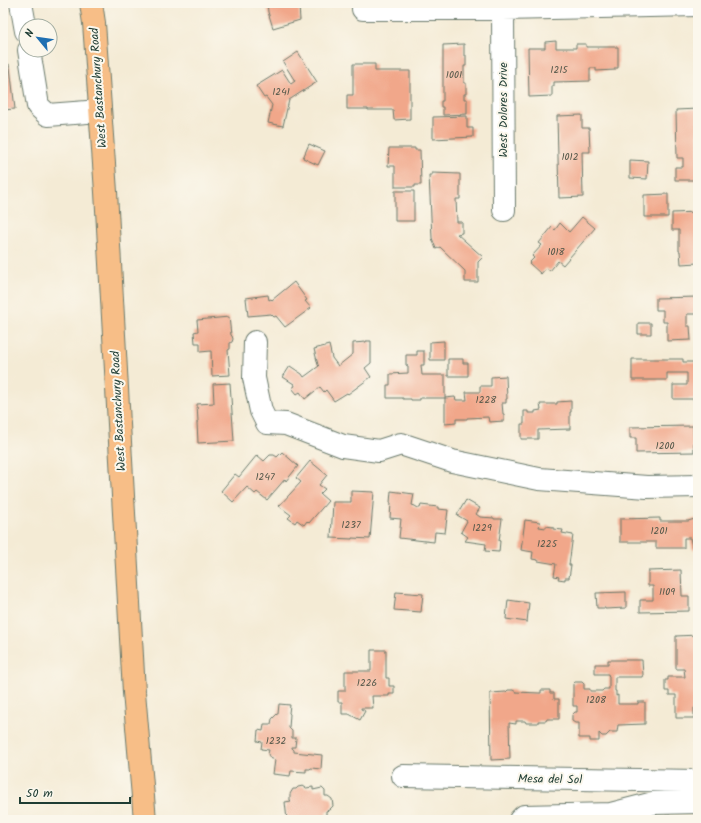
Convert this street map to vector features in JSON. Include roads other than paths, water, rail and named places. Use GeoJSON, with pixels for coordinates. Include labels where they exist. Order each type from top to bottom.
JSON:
{"type":"FeatureCollection","features":[{"type":"Feature","properties":{"kind":"main road","name":"West Bastanchury Road"},"geometry":{"type":"LineString","coordinates":[[91,3],[94,23],[106,192],[134,684],[145,820]]}},
{"type":"Feature","properties":{"kind":"street"},"geometry":{"type":"LineString","coordinates":[[22,3],[24,18]]}},
{"type":"Feature","properties":{"kind":"street"},"geometry":{"type":"LineString","coordinates":[[363,9],[407,6],[503,9],[698,5]]}},
{"type":"Feature","properties":{"kind":"street","name":"West Dolores Drive"},"geometry":{"type":"LineString","coordinates":[[503,9],[504,210]]}},
{"type":"Feature","properties":{"kind":"street"},"geometry":{"type":"LineString","coordinates":[[30,58],[38,106],[48,115],[100,111]]}},
{"type":"Feature","properties":{"kind":"street"},"geometry":{"type":"LineString","coordinates":[[255,342],[254,378],[261,411],[267,423],[286,424],[343,446],[378,451],[401,444],[452,461],[539,479],[647,487],[698,486]]}},
{"type":"Feature","properties":{"kind":"street","name":"Mesa del Sol"},"geometry":{"type":"LineString","coordinates":[[403,776],[698,781]]}},
{"type":"Feature","properties":{"kind":"street"},"geometry":{"type":"LineString","coordinates":[[520,820],[524,816],[611,814],[654,803],[698,802]]}}]}
